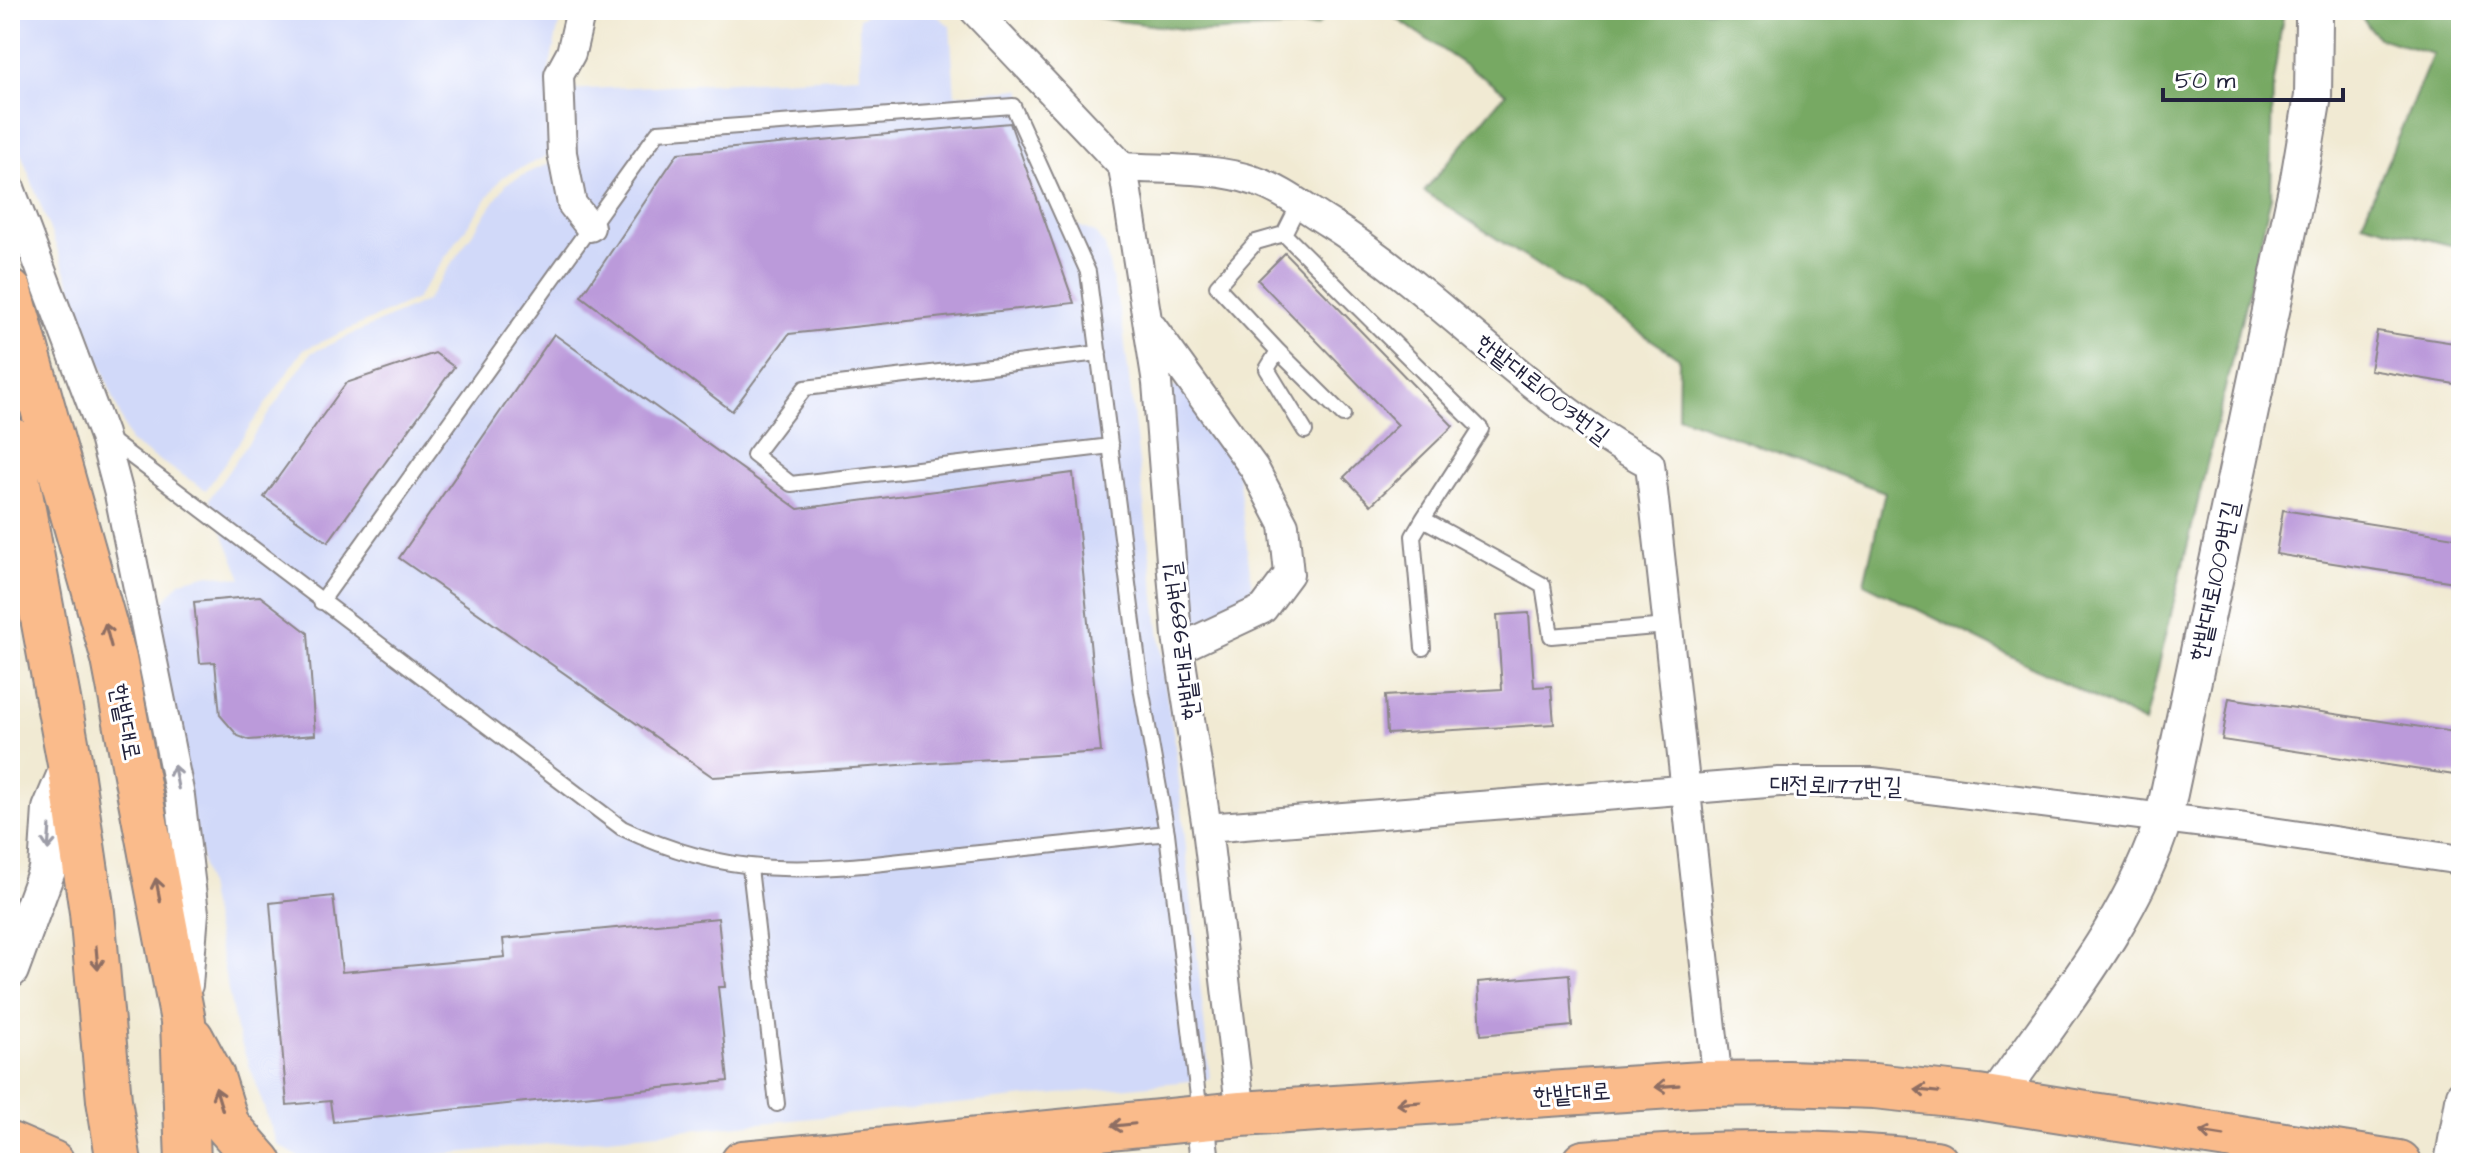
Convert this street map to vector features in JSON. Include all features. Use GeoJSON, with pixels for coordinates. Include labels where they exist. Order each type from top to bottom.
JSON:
{"type":"FeatureCollection","features":[{"type":"Feature","properties":{"kind":"main road","name":"한밭대로"},"geometry":{"type":"LineString","coordinates":[[10,292],[114,659],[183,1021],[188,1163]]}},
{"type":"Feature","properties":{"kind":"main road"},"geometry":{"type":"LineString","coordinates":[[11,443],[70,764],[92,912],[119,1163]]}},
{"type":"Feature","properties":{"kind":"main road"},"geometry":{"type":"LineString","coordinates":[[183,1021],[212,1077],[227,1125],[260,1163]]}},
{"type":"Feature","properties":{"kind":"main road","name":"한밭대로"},"geometry":{"type":"LineString","coordinates":[[743,1163],[1221,1116],[1718,1083],[1874,1086],[1995,1100],[2399,1163]]}},
{"type":"Feature","properties":{"kind":"main road"},"geometry":{"type":"LineString","coordinates":[[1584,1163],[1709,1158],[1866,1159],[1936,1163]]}},
{"type":"Feature","properties":{"kind":"street"},"geometry":{"type":"LineString","coordinates":[[581,10],[571,53],[559,75],[562,153],[572,204],[590,227]]}},
{"type":"Feature","properties":{"kind":"street"},"geometry":{"type":"LineString","coordinates":[[974,10],[1123,167]]}},
{"type":"Feature","properties":{"kind":"street","name":"한밭대로1009번길"},"geometry":{"type":"LineString","coordinates":[[1995,1100],[2131,900],[2151,858],[2164,817],[2299,179],[2313,96],[2314,20]]}},
{"type":"Feature","properties":{"kind":"street","name":"한밭대로1003번길"},"geometry":{"type":"LineString","coordinates":[[1123,167],[1223,173],[1257,181],[1299,204],[1368,248],[1601,438],[1650,464],[1718,1083]]}},
{"type":"Feature","properties":{"kind":"street","name":"한밭대로989번길"},"geometry":{"type":"LineString","coordinates":[[1123,167],[1157,383],[1180,648],[1207,828],[1221,1116],[1205,1163]]}},
{"type":"Feature","properties":{"kind":"street"},"geometry":{"type":"LineString","coordinates":[[10,188],[103,434],[157,672],[194,913],[183,1021]]}},
{"type":"Feature","properties":{"kind":"street"},"geometry":{"type":"LineString","coordinates":[[1149,323],[1254,468],[1284,525],[1289,574],[1263,609],[1180,648]]}},
{"type":"Feature","properties":{"kind":"street"},"geometry":{"type":"LineString","coordinates":[[10,970],[47,870],[51,809],[70,764]]}},
{"type":"Feature","properties":{"kind":"street","name":"대전로1177번길"},"geometry":{"type":"LineString","coordinates":[[1207,828],[1779,782],[1873,782],[2164,817],[2461,860]]}},
{"type":"Feature","properties":{"kind":"street"},"geometry":{"type":"LineString","coordinates":[[2449,1163],[2461,1094]]}},
{"type":"Feature","properties":{"kind":"lane"},"geometry":{"type":"LineString","coordinates":[[321,602],[658,132],[1013,106],[1088,272],[1142,693],[1221,1116]]}},
{"type":"Feature","properties":{"kind":"lane"},"geometry":{"type":"LineString","coordinates":[[1299,204],[1284,234],[1256,242],[1217,286],[1343,415]]}},
{"type":"Feature","properties":{"kind":"lane"},"geometry":{"type":"LineString","coordinates":[[1284,234],[1481,429],[1413,536],[1423,648]]}},
{"type":"Feature","properties":{"kind":"lane"},"geometry":{"type":"LineString","coordinates":[[1278,351],[1267,369],[1305,431]]}},
{"type":"Feature","properties":{"kind":"lane"},"geometry":{"type":"LineString","coordinates":[[1099,353],[805,388],[754,455],[791,484],[1111,446]]}},
{"type":"Feature","properties":{"kind":"lane"},"geometry":{"type":"LineString","coordinates":[[103,434],[622,828],[671,851],[750,868],[810,871],[1167,833]]}},
{"type":"Feature","properties":{"kind":"lane"},"geometry":{"type":"LineString","coordinates":[[1423,519],[1543,585],[1551,636],[1667,626]]}},
{"type":"Feature","properties":{"kind":"lane"},"geometry":{"type":"LineString","coordinates":[[750,868],[777,1104]]}},
{"type":"Feature","properties":{"kind":"shaded area"},"geometry":{"type":"Polygon","coordinates":[[[10,10],[535,10],[560,19],[548,74],[551,154],[502,177],[416,299],[303,350],[206,490],[130,442],[10,124],[10,10]]]}},
{"type":"Feature","properties":{"kind":"shaded area"},"geometry":{"type":"Polygon","coordinates":[[[877,10],[930,10],[950,26],[955,95],[1020,89],[1072,223],[1095,233],[1105,246],[1123,328],[1167,698],[1175,742],[1210,1079],[352,1163],[309,1163],[277,1144],[236,1029],[157,639],[162,603],[181,581],[210,574],[242,579],[209,499],[311,353],[426,301],[507,183],[573,152],[568,90],[860,76],[859,18],[877,10]]]}},
{"type":"Feature","properties":{"kind":"shaded area"},"geometry":{"type":"Polygon","coordinates":[[[1180,386],[1237,465],[1254,605],[1189,637],[1162,389],[1180,386]]]}},
{"type":"Feature","properties":{"kind":"green space"},"geometry":{"type":"Polygon","coordinates":[[[1065,10],[1331,10],[1317,26],[1206,32],[1111,20],[1065,10]]]}},
{"type":"Feature","properties":{"kind":"green space"},"geometry":{"type":"Polygon","coordinates":[[[1384,10],[2284,10],[2273,82],[2271,196],[2145,723],[1864,583],[1885,492],[1678,416],[1679,358],[1424,191],[1506,93],[1384,10]]]}},
{"type":"Feature","properties":{"kind":"green space"},"geometry":{"type":"Polygon","coordinates":[[[2355,10],[2461,10],[2461,248],[2362,222],[2433,54],[2378,38],[2355,10]]]}},
{"type":"Feature","properties":{"kind":"building"},"geometry":{"type":"Polygon","coordinates":[[[1010,123],[1074,303],[789,334],[732,411],[581,296],[678,153],[1010,123]]]}},
{"type":"Feature","properties":{"kind":"building"},"geometry":{"type":"Polygon","coordinates":[[[1285,253],[1453,426],[1371,505],[1344,477],[1398,425],[1258,280],[1285,253]]]}},
{"type":"Feature","properties":{"kind":"building"},"geometry":{"type":"Polygon","coordinates":[[[2377,331],[2461,344],[2461,385],[2370,370],[2377,331]]]}},
{"type":"Feature","properties":{"kind":"building"},"geometry":{"type":"Polygon","coordinates":[[[554,334],[798,509],[1073,473],[1101,752],[713,777],[399,558],[554,334]]]}},
{"type":"Feature","properties":{"kind":"building"},"geometry":{"type":"Polygon","coordinates":[[[435,353],[454,367],[328,542],[264,497],[346,383],[435,353]]]}},
{"type":"Feature","properties":{"kind":"building"},"geometry":{"type":"Polygon","coordinates":[[[2283,510],[2461,538],[2461,583],[2276,554],[2283,510]]]}},
{"type":"Feature","properties":{"kind":"building"},"geometry":{"type":"Polygon","coordinates":[[[260,596],[308,633],[315,735],[249,740],[238,736],[220,715],[215,662],[200,663],[194,602],[260,596]]]}},
{"type":"Feature","properties":{"kind":"building"},"geometry":{"type":"Polygon","coordinates":[[[1529,613],[1534,687],[1551,686],[1554,724],[1387,734],[1385,696],[1502,689],[1497,615],[1529,613]]]}},
{"type":"Feature","properties":{"kind":"building"},"geometry":{"type":"Polygon","coordinates":[[[2229,698],[2461,733],[2461,776],[2222,740],[2229,698]]]}},
{"type":"Feature","properties":{"kind":"building"},"geometry":{"type":"Polygon","coordinates":[[[333,896],[342,972],[505,957],[503,939],[718,918],[725,987],[718,987],[728,1081],[333,1122],[330,1101],[287,1105],[270,903],[333,896]]]}},
{"type":"Feature","properties":{"kind":"building"},"geometry":{"type":"Polygon","coordinates":[[[1569,974],[1572,1026],[1481,1035],[1478,982],[1569,974]]]}}]}
